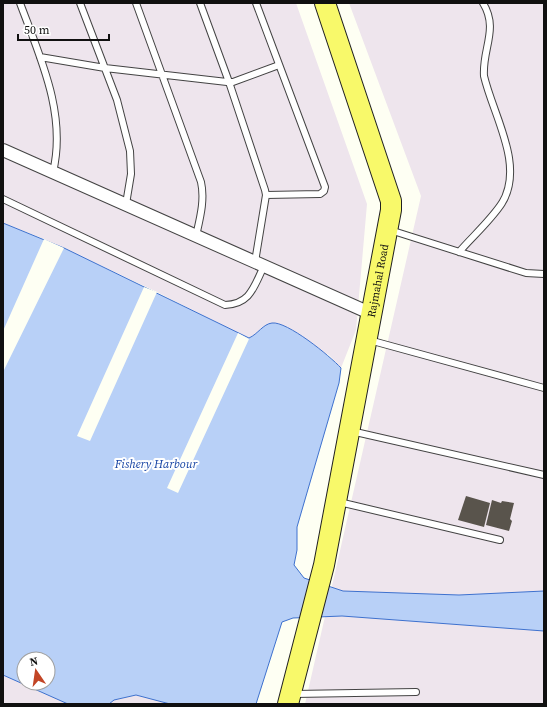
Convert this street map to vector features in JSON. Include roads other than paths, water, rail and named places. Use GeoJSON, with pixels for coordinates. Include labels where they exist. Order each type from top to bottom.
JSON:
{"type":"FeatureCollection","features":[{"type":"Feature","properties":{"kind":"main road","name":"Rajmahal Road"},"geometry":{"type":"LineString","coordinates":[[289,699],[324,564],[389,229],[391,201],[325,3]]}},
{"type":"Feature","properties":{"kind":"street"},"geometry":{"type":"LineString","coordinates":[[3,150],[372,314]]}},
{"type":"Feature","properties":{"kind":"lane"},"geometry":{"type":"LineString","coordinates":[[20,3],[40,57],[51,94],[58,128],[58,155],[53,172]]}},
{"type":"Feature","properties":{"kind":"lane"},"geometry":{"type":"LineString","coordinates":[[80,3],[106,68],[130,151],[131,174],[126,204]]}},
{"type":"Feature","properties":{"kind":"lane"},"geometry":{"type":"LineString","coordinates":[[136,3],[163,75],[203,192],[196,236]]}},
{"type":"Feature","properties":{"kind":"lane"},"geometry":{"type":"LineString","coordinates":[[3,199],[226,305],[241,302],[249,296],[260,264],[266,195],[229,82],[200,3]]}},
{"type":"Feature","properties":{"kind":"lane"},"geometry":{"type":"LineString","coordinates":[[256,3],[325,187],[324,191],[320,194],[266,195]]}},
{"type":"Feature","properties":{"kind":"lane"},"geometry":{"type":"LineString","coordinates":[[459,252],[501,204],[508,191],[511,180],[510,158],[484,76],[483,64],[491,28],[488,10],[483,3]]}},
{"type":"Feature","properties":{"kind":"lane"},"geometry":{"type":"LineString","coordinates":[[40,57],[106,68],[229,82],[279,65]]}},
{"type":"Feature","properties":{"kind":"lane"},"geometry":{"type":"LineString","coordinates":[[389,229],[526,273],[544,274]]}},
{"type":"Feature","properties":{"kind":"lane"},"geometry":{"type":"LineString","coordinates":[[367,340],[544,388]]}},
{"type":"Feature","properties":{"kind":"lane"},"geometry":{"type":"LineString","coordinates":[[350,431],[544,475]]}},
{"type":"Feature","properties":{"kind":"lane"},"geometry":{"type":"LineString","coordinates":[[336,501],[500,540]]}},
{"type":"Feature","properties":{"kind":"lane"},"geometry":{"type":"LineString","coordinates":[[289,699],[345,692],[416,692]]}},
{"type":"Feature","properties":{"kind":"water","name":"Fishery Harbour"},"geometry":{"type":"Polygon","coordinates":[[[3,223],[64,248],[249,338],[269,324],[279,324],[298,333],[308,340],[341,368],[339,383],[297,527],[297,550],[294,565],[304,578],[343,591],[459,595],[544,591],[544,631],[342,616],[293,618],[282,622],[256,704],[170,704],[136,695],[114,700],[109,704],[68,704],[39,691],[56,691],[56,651],[16,651],[16,681],[3,675],[3,223]]]}}]}
